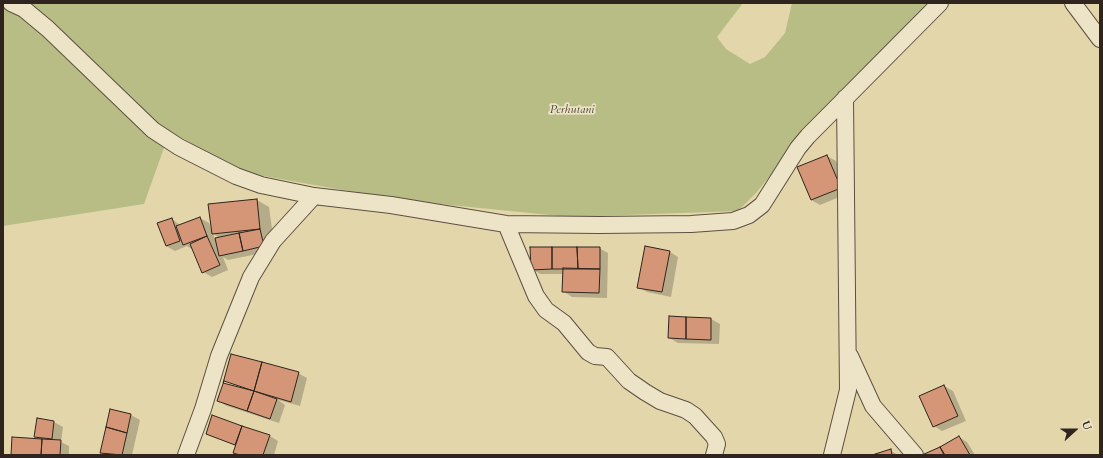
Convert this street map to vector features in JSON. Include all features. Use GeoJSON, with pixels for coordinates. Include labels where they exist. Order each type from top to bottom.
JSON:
{"type":"FeatureCollection","features":[{"type":"Feature","properties":{"kind":"street"},"geometry":{"type":"LineString","coordinates":[[11,3],[24,9],[48,29],[153,130],[179,147],[236,176],[262,185],[314,196],[391,205],[506,224],[660,224],[733,221],[749,214],[762,205],[798,148],[845,98],[940,3]]}},
{"type":"Feature","properties":{"kind":"street"},"geometry":{"type":"LineString","coordinates":[[1073,3],[1100,39]]}},
{"type":"Feature","properties":{"kind":"street"},"geometry":{"type":"LineString","coordinates":[[832,455],[848,390],[845,98]]}},
{"type":"Feature","properties":{"kind":"street"},"geometry":{"type":"LineString","coordinates":[[186,455],[203,409],[219,356],[251,277],[273,241],[314,196]]}},
{"type":"Feature","properties":{"kind":"street"},"geometry":{"type":"LineString","coordinates":[[506,224],[536,296],[546,310],[564,322],[588,352],[595,356],[607,357],[629,381],[645,392],[660,401],[686,410],[695,416],[714,437],[717,444],[714,455]]}},
{"type":"Feature","properties":{"kind":"street"},"geometry":{"type":"LineString","coordinates":[[847,349],[873,406],[915,455]]}},
{"type":"Feature","properties":{"kind":"green space","name":"Perhutani"},"geometry":{"type":"Polygon","coordinates":[[[3,3],[743,3],[717,37],[726,49],[750,64],[765,57],[785,33],[792,3],[927,3],[818,117],[756,193],[738,211],[570,217],[399,200],[241,172],[170,131],[144,204],[3,226],[3,3]]]}},
{"type":"Feature","properties":{"kind":"building"},"geometry":{"type":"Polygon","coordinates":[[[827,155],[841,188],[811,200],[797,167],[827,155]]]}},
{"type":"Feature","properties":{"kind":"building"},"geometry":{"type":"Polygon","coordinates":[[[257,199],[260,229],[212,234],[208,204],[257,199]]]}},
{"type":"Feature","properties":{"kind":"building"},"geometry":{"type":"Polygon","coordinates":[[[200,217],[207,236],[183,245],[176,226],[200,217]]]}},
{"type":"Feature","properties":{"kind":"building"},"geometry":{"type":"Polygon","coordinates":[[[172,218],[180,241],[166,246],[157,223],[172,218]]]}},
{"type":"Feature","properties":{"kind":"building"},"geometry":{"type":"Polygon","coordinates":[[[260,229],[264,246],[243,251],[239,233],[260,229]]]}},
{"type":"Feature","properties":{"kind":"building"},"geometry":{"type":"Polygon","coordinates":[[[239,233],[243,251],[219,256],[215,238],[239,233]]]}},
{"type":"Feature","properties":{"kind":"building"},"geometry":{"type":"Polygon","coordinates":[[[207,236],[220,265],[202,273],[190,244],[207,236]]]}},
{"type":"Feature","properties":{"kind":"building"},"geometry":{"type":"Polygon","coordinates":[[[645,246],[670,251],[662,292],[637,288],[645,246]]]}},
{"type":"Feature","properties":{"kind":"building"},"geometry":{"type":"Polygon","coordinates":[[[530,247],[552,247],[552,269],[531,270],[530,247]]]}},
{"type":"Feature","properties":{"kind":"building"},"geometry":{"type":"Polygon","coordinates":[[[552,247],[577,247],[578,269],[552,269],[552,247]]]}},
{"type":"Feature","properties":{"kind":"building"},"geometry":{"type":"Polygon","coordinates":[[[577,247],[600,247],[600,269],[578,269],[577,247]]]}},
{"type":"Feature","properties":{"kind":"building"},"geometry":{"type":"Polygon","coordinates":[[[563,268],[600,269],[599,293],[562,292],[563,268]]]}},
{"type":"Feature","properties":{"kind":"building"},"geometry":{"type":"Polygon","coordinates":[[[669,316],[686,317],[686,339],[668,338],[669,316]]]}},
{"type":"Feature","properties":{"kind":"building"},"geometry":{"type":"Polygon","coordinates":[[[686,317],[711,318],[711,340],[686,339],[686,317]]]}},
{"type":"Feature","properties":{"kind":"building"},"geometry":{"type":"Polygon","coordinates":[[[231,354],[262,362],[254,391],[223,383],[231,354]]]}},
{"type":"Feature","properties":{"kind":"building"},"geometry":{"type":"Polygon","coordinates":[[[262,362],[299,372],[291,402],[254,391],[262,362]]]}},
{"type":"Feature","properties":{"kind":"building"},"geometry":{"type":"Polygon","coordinates":[[[224,381],[254,391],[247,411],[217,401],[224,381]]]}},
{"type":"Feature","properties":{"kind":"building"},"geometry":{"type":"Polygon","coordinates":[[[944,385],[958,416],[933,427],[919,396],[944,385]]]}},
{"type":"Feature","properties":{"kind":"building"},"geometry":{"type":"Polygon","coordinates":[[[254,391],[277,399],[270,419],[247,411],[254,391]]]}},
{"type":"Feature","properties":{"kind":"building"},"geometry":{"type":"Polygon","coordinates":[[[110,409],[131,414],[127,433],[106,427],[110,409]]]}},
{"type":"Feature","properties":{"kind":"building"},"geometry":{"type":"Polygon","coordinates":[[[212,415],[242,426],[235,445],[206,434],[212,415]]]}},
{"type":"Feature","properties":{"kind":"building"},"geometry":{"type":"Polygon","coordinates":[[[37,418],[54,421],[52,439],[34,437],[37,418]]]}},
{"type":"Feature","properties":{"kind":"building"},"geometry":{"type":"Polygon","coordinates":[[[242,426],[270,435],[263,455],[240,455],[233,453],[242,426]]]}},
{"type":"Feature","properties":{"kind":"building"},"geometry":{"type":"Polygon","coordinates":[[[106,427],[127,433],[122,455],[100,453],[106,427]]]}},
{"type":"Feature","properties":{"kind":"building"},"geometry":{"type":"Polygon","coordinates":[[[959,436],[970,455],[945,455],[940,447],[959,436]]]}},
{"type":"Feature","properties":{"kind":"building"},"geometry":{"type":"Polygon","coordinates":[[[12,437],[42,439],[41,455],[11,455],[12,437]]]}},
{"type":"Feature","properties":{"kind":"building"},"geometry":{"type":"Polygon","coordinates":[[[42,439],[61,440],[60,455],[41,455],[42,439]]]}},
{"type":"Feature","properties":{"kind":"building"},"geometry":{"type":"Polygon","coordinates":[[[940,447],[944,455],[922,455],[940,447]]]}},
{"type":"Feature","properties":{"kind":"building"},"geometry":{"type":"Polygon","coordinates":[[[891,449],[892,455],[872,455],[891,449]]]}}]}
